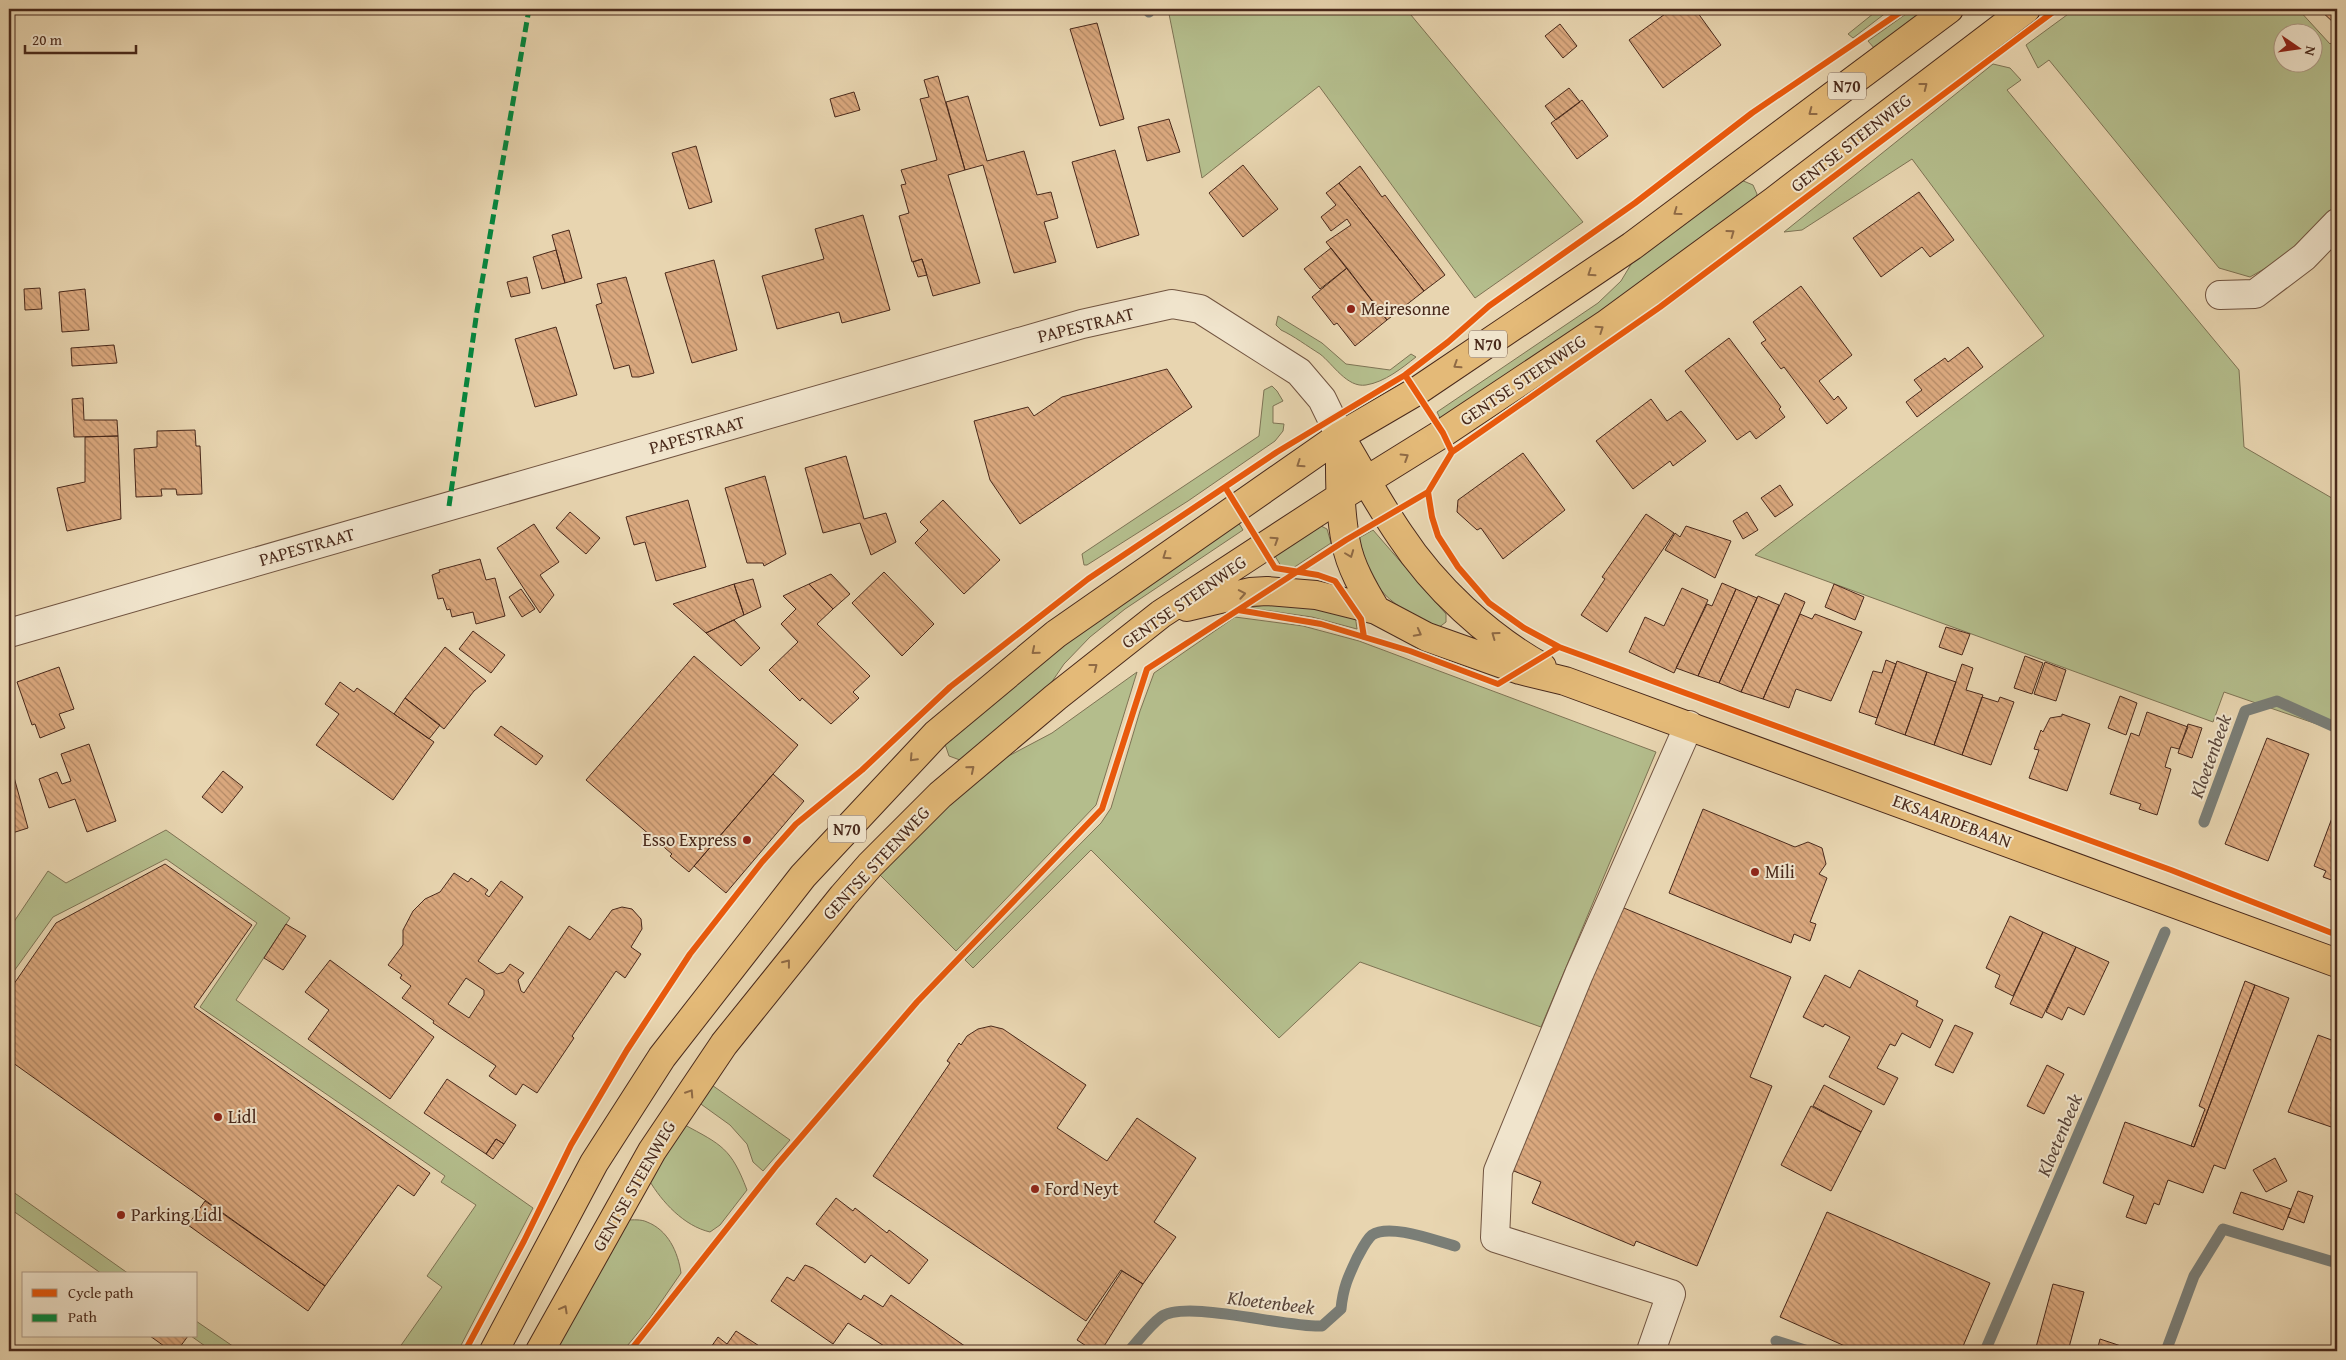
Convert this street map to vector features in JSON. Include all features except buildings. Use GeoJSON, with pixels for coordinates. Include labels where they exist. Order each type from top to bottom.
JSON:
{"type":"FeatureCollection","features":[{"type":"Feature","properties":{"kind":"main road","name":"N70"},"geometry":{"type":"LineString","coordinates":[[494,1351],[594,1163],[662,1057],[804,876],[936,734],[1056,634],[1340,436],[1416,391],[1632,246],[1948,9]]}},
{"type":"Feature","properties":{"kind":"main road","name":"GENTSE STEENWEG"},"geometry":{"type":"LineString","coordinates":[[540,1351],[652,1151],[724,1044],[810,935],[870,865],[940,795],[1056,697],[1161,614],[1340,497],[1443,433],[1605,325],[1774,202],[2026,9]]}},
{"type":"Feature","properties":{"kind":"main road","name":"EKSAARDEBAAN"},"geometry":{"type":"LineString","coordinates":[[1340,436],[1400,536],[1439,584],[1474,620],[1533,662],[1566,681]]}},
{"type":"Feature","properties":{"kind":"main road"},"geometry":{"type":"LineString","coordinates":[[1340,436],[1340,497],[1346,544],[1364,589],[1376,610]]}},
{"type":"Feature","properties":{"kind":"main road","name":"EKSAARDEBAAN"},"geometry":{"type":"LineString","coordinates":[[1161,614],[1224,597],[1267,591],[1316,595],[1376,610],[1427,637],[1520,670],[1566,681],[1689,725],[2337,963]]}},
{"type":"Feature","properties":{"kind":"street"},"geometry":{"type":"LineString","coordinates":[[2220,295],[2255,294],[2304,257],[2337,223]]}},
{"type":"Feature","properties":{"kind":"street","name":"PAPESTRAAT"},"geometry":{"type":"LineString","coordinates":[[9,633],[1082,324],[1172,304],[1200,309],[1299,372],[1322,399],[1340,436]]}},
{"type":"Feature","properties":{"kind":"street"},"geometry":{"type":"LineString","coordinates":[[1651,1351],[1671,1294],[1495,1238],[1498,1171],[1579,974],[1689,725]]}},
{"type":"Feature","properties":{"kind":"green space"},"geometry":{"type":"Polygon","coordinates":[[[1168,9],[1406,9],[1583,222],[1475,298],[1319,86],[1202,178],[1168,9]]]}},
{"type":"Feature","properties":{"kind":"green space"},"geometry":{"type":"Polygon","coordinates":[[[1879,9],[1891,9],[1853,38],[1848,34],[1879,9]]]}},
{"type":"Feature","properties":{"kind":"green space"},"geometry":{"type":"Polygon","coordinates":[[[1913,9],[1929,9],[1875,49],[1868,41],[1913,9]]]}},
{"type":"Feature","properties":{"kind":"green space"},"geometry":{"type":"Polygon","coordinates":[[[2075,9],[2298,9],[2310,22],[2274,22],[2274,72],[2324,72],[2324,37],[2330,44],[2337,38],[2337,207],[2301,248],[2250,277],[2219,268],[2049,60],[2038,68],[2026,45],[2075,9]]]}},
{"type":"Feature","properties":{"kind":"green space"},"geometry":{"type":"Polygon","coordinates":[[[1993,64],[2010,68],[2021,80],[2007,90],[2239,370],[2244,447],[2337,501],[2337,731],[2224,692],[2213,722],[1755,555],[2044,336],[1912,159],[1802,230],[1784,232],[1993,64]]]}},
{"type":"Feature","properties":{"kind":"green space"},"geometry":{"type":"Polygon","coordinates":[[[1741,180],[1753,185],[1757,194],[1756,199],[1598,318],[1442,422],[1437,412],[1598,303],[1621,281],[1636,256],[1741,180]]]}},
{"type":"Feature","properties":{"kind":"green space"},"geometry":{"type":"Polygon","coordinates":[[[1278,316],[1322,343],[1346,364],[1390,370],[1411,354],[1416,357],[1386,378],[1366,385],[1359,385],[1347,379],[1320,354],[1281,330],[1276,325],[1278,316]]]}},
{"type":"Feature","properties":{"kind":"green space"},"geometry":{"type":"Polygon","coordinates":[[[1272,386],[1283,401],[1273,406],[1273,423],[1284,424],[1283,431],[1275,441],[1188,501],[1087,565],[1084,565],[1082,554],[1259,436],[1264,390],[1272,386]]]}},
{"type":"Feature","properties":{"kind":"green space"},"geometry":{"type":"Polygon","coordinates":[[[1238,522],[1243,530],[1125,609],[1090,637],[1064,664],[1049,686],[960,760],[949,756],[945,744],[1070,638],[1238,522]]]}},
{"type":"Feature","properties":{"kind":"green space"},"geometry":{"type":"Polygon","coordinates":[[[1321,526],[1327,529],[1331,543],[1293,568],[1281,566],[1275,556],[1321,526]]]}},
{"type":"Feature","properties":{"kind":"green space"},"geometry":{"type":"Polygon","coordinates":[[[1373,530],[1446,614],[1446,622],[1438,628],[1395,603],[1377,585],[1364,557],[1359,538],[1373,530]]]}},
{"type":"Feature","properties":{"kind":"green space"},"geometry":{"type":"Polygon","coordinates":[[[1274,603],[1355,615],[1357,629],[1312,617],[1249,608],[1274,603]]]}},
{"type":"Feature","properties":{"kind":"green space"},"geometry":{"type":"Polygon","coordinates":[[[1235,617],[1303,626],[1359,641],[1656,752],[1541,1027],[1360,962],[1279,1038],[1091,850],[973,968],[965,960],[1101,823],[1111,808],[1140,711],[1154,673],[1235,617]]]}},
{"type":"Feature","properties":{"kind":"green space"},"geometry":{"type":"Polygon","coordinates":[[[1137,672],[1096,805],[956,951],[877,872],[973,781],[1001,760],[1052,733],[1137,672]]]}},
{"type":"Feature","properties":{"kind":"green space"},"geometry":{"type":"Polygon","coordinates":[[[166,830],[290,918],[236,1000],[533,1208],[458,1351],[397,1351],[442,1287],[427,1276],[476,1205],[441,1182],[445,1176],[200,1007],[257,923],[166,859],[53,917],[9,978],[9,929],[48,871],[66,883],[166,830]]]}},
{"type":"Feature","properties":{"kind":"green space"},"geometry":{"type":"Polygon","coordinates":[[[709,1083],[790,1140],[763,1171],[753,1162],[747,1144],[730,1125],[698,1102],[709,1083]]]}},
{"type":"Feature","properties":{"kind":"green space"},"geometry":{"type":"Polygon","coordinates":[[[683,1124],[724,1149],[736,1165],[747,1190],[720,1225],[710,1232],[700,1229],[683,1219],[660,1197],[649,1180],[683,1124]]]}},
{"type":"Feature","properties":{"kind":"green space"},"geometry":{"type":"Polygon","coordinates":[[[9,1189],[126,1272],[99,1272],[9,1208],[9,1189]]]}},
{"type":"Feature","properties":{"kind":"green space"},"geometry":{"type":"Polygon","coordinates":[[[627,1220],[645,1221],[661,1230],[671,1243],[681,1273],[650,1318],[623,1351],[556,1351],[627,1220]]]}},
{"type":"Feature","properties":{"kind":"green space"},"geometry":{"type":"Polygon","coordinates":[[[198,1322],[240,1351],[212,1351],[194,1338],[198,1338],[198,1322]]]}},
{"type":"Feature","properties":{"kind":"waterway","name":"Kloetenbeek"},"geometry":{"type":"LineString","coordinates":[[2204,822],[2245,711],[2277,701],[2337,728]]}},
{"type":"Feature","properties":{"kind":"waterway","name":"Kloetenbeek"},"geometry":{"type":"LineString","coordinates":[[1985,1351],[2165,932]]}},
{"type":"Feature","properties":{"kind":"waterway"},"geometry":{"type":"LineString","coordinates":[[2166,1351],[2194,1276],[2223,1229],[2337,1263]]}},
{"type":"Feature","properties":{"kind":"waterway","name":"Kloetenbeek"},"geometry":{"type":"LineString","coordinates":[[1129,1351],[1161,1317],[1173,1312],[1213,1312],[1285,1323],[1322,1326],[1341,1309],[1346,1283],[1357,1258],[1370,1237],[1380,1232],[1390,1231],[1413,1234],[1455,1246]]}},
{"type":"Feature","properties":{"kind":"waterway","name":"Kloetenbeek"},"geometry":{"type":"LineString","coordinates":[[1776,1341],[1808,1351]]}},
{"type":"Feature","properties":{"kind":"marked path"},"geometry":{"type":"LineString","coordinates":[[449,506],[477,311],[529,9]]}},
{"type":"Feature","properties":{"kind":"cycle path"},"geometry":{"type":"LineString","coordinates":[[465,1351],[524,1241],[571,1145],[627,1050],[690,954],[762,862],[796,824],[862,770],[950,687],[1088,579],[1277,452],[1405,375],[1448,342],[1489,306],[1635,203],[1752,113],[1905,9]]}},
{"type":"Feature","properties":{"kind":"cycle path"},"geometry":{"type":"LineString","coordinates":[[2057,9],[1660,307],[1452,452],[1428,492],[1432,517],[1438,536],[1458,567],[1489,603],[1524,628],[1559,647],[2171,870],[2337,935]]}},
{"type":"Feature","properties":{"kind":"cycle path"},"geometry":{"type":"LineString","coordinates":[[1405,375],[1443,433],[1452,452]]}},
{"type":"Feature","properties":{"kind":"cycle path"},"geometry":{"type":"LineString","coordinates":[[1225,487],[1275,568],[1318,575],[1335,581],[1361,619],[1364,637]]}},
{"type":"Feature","properties":{"kind":"cycle path"},"geometry":{"type":"LineString","coordinates":[[630,1351],[777,1165],[917,1002],[1102,809],[1147,669],[1346,540],[1428,492]]}},
{"type":"Feature","properties":{"kind":"cycle path"},"geometry":{"type":"LineString","coordinates":[[1238,610],[1321,624],[1410,651],[1498,684],[1559,647]]}},
{"type":"Feature","properties":{"kind":"place","name":"Meiresonne"},"geometry":{"type":"Point","coordinates":[1351,309]}},
{"type":"Feature","properties":{"kind":"place","name":"Esso Express"},"geometry":{"type":"Point","coordinates":[747,840]}},
{"type":"Feature","properties":{"kind":"place","name":"Mili"},"geometry":{"type":"Point","coordinates":[1755,872]}},
{"type":"Feature","properties":{"kind":"place","name":"Lidl"},"geometry":{"type":"Point","coordinates":[218,1117]}},
{"type":"Feature","properties":{"kind":"place","name":"Ford Neyt"},"geometry":{"type":"Point","coordinates":[1035,1189]}},
{"type":"Feature","properties":{"kind":"place","name":"Parking Lidl"},"geometry":{"type":"Point","coordinates":[121,1215]}}]}
